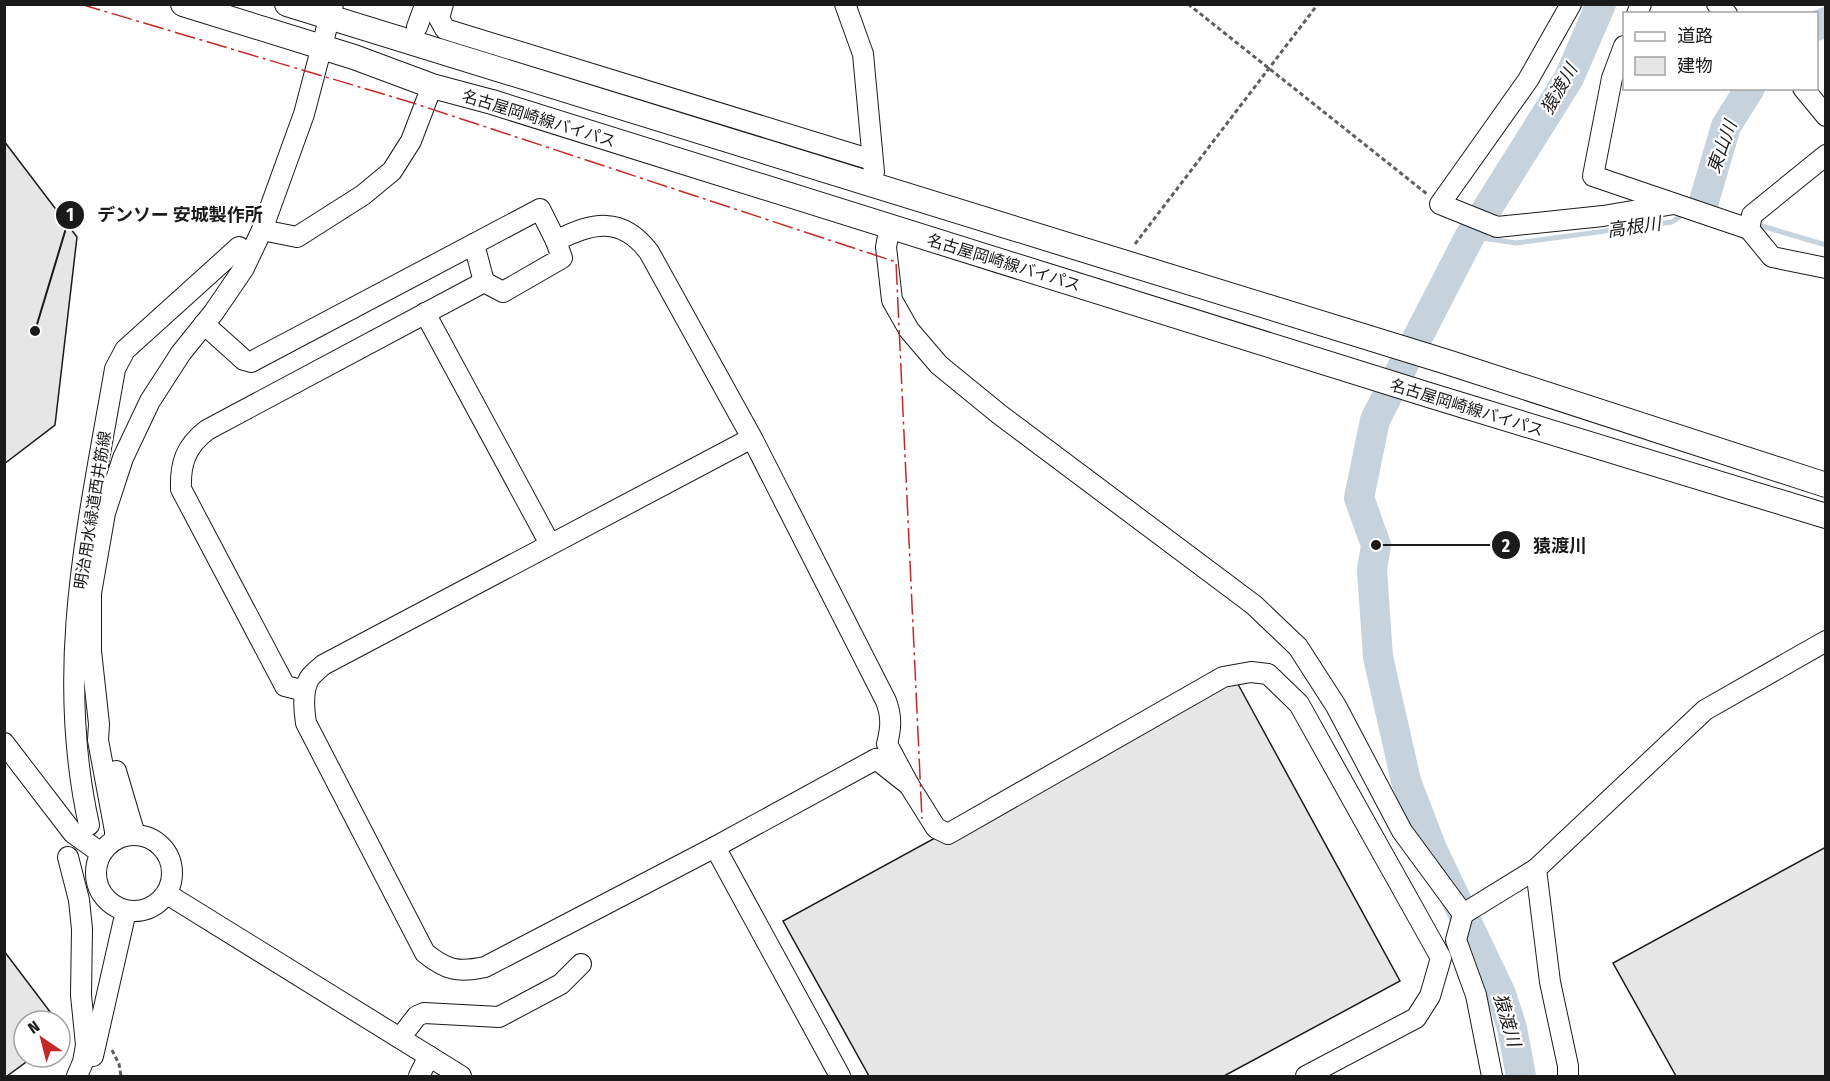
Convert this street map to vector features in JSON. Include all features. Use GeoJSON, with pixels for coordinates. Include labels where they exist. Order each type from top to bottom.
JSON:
{"type":"FeatureCollection","features":[{"type":"Feature","properties":{"kind":"main road","name":"名古屋岡崎線バイパス"},"geometry":{"type":"LineString","coordinates":[[183,4],[321,47],[432,86],[492,102],[1432,396],[1826,516]]}},
{"type":"Feature","properties":{"kind":"main road","name":"名古屋岡崎線バイパス"},"geometry":{"type":"LineString","coordinates":[[287,4],[331,10],[876,185],[1447,362],[1826,485]]}},
{"type":"Feature","properties":{"kind":"street"},"geometry":{"type":"LineString","coordinates":[[417,27],[424,8],[428,4]]}},
{"type":"Feature","properties":{"kind":"street"},"geometry":{"type":"LineString","coordinates":[[443,4],[439,18],[446,29],[872,160]]}},
{"type":"Feature","properties":{"kind":"street"},"geometry":{"type":"LineString","coordinates":[[845,4],[863,54],[876,185]]}},
{"type":"Feature","properties":{"kind":"street"},"geometry":{"type":"LineString","coordinates":[[1571,4],[1528,80],[1444,206],[1497,227],[1603,216],[1674,204]]}},
{"type":"Feature","properties":{"kind":"street"},"geometry":{"type":"LineString","coordinates":[[108,847],[126,835],[146,836],[155,840],[168,855],[173,874],[167,894],[149,909],[126,911],[109,903],[98,888],[95,871],[116,831],[98,740],[99,724],[91,651],[91,594],[105,513],[123,458],[150,401],[181,353],[244,268],[262,230],[303,114],[331,10]]}},
{"type":"Feature","properties":{"kind":"street"},"geometry":{"type":"LineString","coordinates":[[1623,49],[1612,78],[1593,176],[1749,229],[1772,257],[1826,268]]}},
{"type":"Feature","properties":{"kind":"street"},"geometry":{"type":"LineString","coordinates":[[262,230],[297,237],[363,195],[392,171],[411,141],[432,86]]}},
{"type":"Feature","properties":{"kind":"street"},"geometry":{"type":"LineString","coordinates":[[1805,90],[1826,116]]}},
{"type":"Feature","properties":{"kind":"street"},"geometry":{"type":"LineString","coordinates":[[1749,229],[1752,215],[1826,155]]}},
{"type":"Feature","properties":{"kind":"street"},"geometry":{"type":"LineString","coordinates":[[204,324],[244,360],[251,362],[540,209],[562,258],[503,292],[484,282],[474,244]]}},
{"type":"Feature","properties":{"kind":"street"},"geometry":{"type":"LineString","coordinates":[[556,241],[595,225],[618,227],[640,240],[649,252],[752,438],[886,701],[891,714],[891,729],[887,744],[936,828],[948,834],[1224,677],[1251,672],[1268,674],[1299,704],[1441,958],[1430,996],[1416,1018],[1306,1077]]}},
{"type":"Feature","properties":{"kind":"street"},"geometry":{"type":"LineString","coordinates":[[890,226],[886,247],[892,300],[909,330],[939,365],[999,414],[1254,604],[1298,647],[1336,706],[1402,831],[1463,914]]}},
{"type":"Feature","properties":{"kind":"street","name":"明治用水緑道西井筋線"},"geometry":{"type":"LineString","coordinates":[[89,825],[74,728],[73,673],[76,618],[84,545],[115,369],[125,351],[239,247]]}},
{"type":"Feature","properties":{"kind":"street"},"geometry":{"type":"LineString","coordinates":[[305,691],[285,686],[181,489],[180,470],[194,440],[207,430],[484,282]]}},
{"type":"Feature","properties":{"kind":"street"},"geometry":{"type":"LineString","coordinates":[[425,313],[550,544]]}},
{"type":"Feature","properties":{"kind":"street"},"geometry":{"type":"LineString","coordinates":[[752,438],[323,665],[309,679],[305,691],[306,723],[425,953],[450,969],[466,971],[485,968],[876,759],[909,785]]}},
{"type":"Feature","properties":{"kind":"street"},"geometry":{"type":"LineString","coordinates":[[1492,1077],[1476,995],[1456,940],[1463,914],[1536,869],[1705,710],[1826,641]]}},
{"type":"Feature","properties":{"kind":"street"},"geometry":{"type":"LineString","coordinates":[[99,724],[110,750],[135,835]]}},
{"type":"Feature","properties":{"kind":"street"},"geometry":{"type":"LineString","coordinates":[[4,743],[73,833],[108,847]]}},
{"type":"Feature","properties":{"kind":"street"},"geometry":{"type":"LineString","coordinates":[[715,847],[840,1077]]}},
{"type":"Feature","properties":{"kind":"street"},"geometry":{"type":"LineString","coordinates":[[68,857],[79,900],[82,929],[81,995],[86,1045],[77,1077]]}},
{"type":"Feature","properties":{"kind":"street"},"geometry":{"type":"LineString","coordinates":[[1536,869],[1550,982],[1568,1077]]}},
{"type":"Feature","properties":{"kind":"street"},"geometry":{"type":"LineString","coordinates":[[167,894],[461,1077]]}},
{"type":"Feature","properties":{"kind":"street"},"geometry":{"type":"LineString","coordinates":[[88,1077],[126,911]]}},
{"type":"Feature","properties":{"kind":"street"},"geometry":{"type":"LineString","coordinates":[[400,1038],[417,1016],[424,1013],[499,1017],[561,984],[580,964]]}},
{"type":"Feature","properties":{"kind":"street"},"geometry":{"type":"LineString","coordinates":[[419,1077],[429,1056]]}},
{"type":"Feature","properties":{"kind":"path"},"geometry":{"type":"LineString","coordinates":[[1188,4],[1444,206]]}},
{"type":"Feature","properties":{"kind":"path"},"geometry":{"type":"LineString","coordinates":[[1122,261],[1318,4]]}},
{"type":"Feature","properties":{"kind":"building"},"geometry":{"type":"Polygon","coordinates":[[[4,141],[77,237],[55,425],[4,464],[4,141]]]}},
{"type":"Feature","properties":{"kind":"building"},"geometry":{"type":"Polygon","coordinates":[[[1233,675],[1400,981],[1224,1076],[869,1076],[783,921],[1233,675]]]}},
{"type":"Feature","properties":{"kind":"building"},"geometry":{"type":"Polygon","coordinates":[[[1826,847],[1826,1076],[1676,1076],[1613,963],[1826,847]]]}},
{"type":"Feature","properties":{"kind":"building"},"geometry":{"type":"Polygon","coordinates":[[[4,951],[48,1009],[12,1009],[12,1069],[17,1069],[4,1076],[4,951]]]}},
{"type":"Feature","properties":{"kind":"waterway","name":"猿渡川"},"geometry":{"type":"LineString","coordinates":[[1521,1076],[1512,1028],[1501,994],[1432,849],[1406,781],[1378,657],[1372,570],[1376,545],[1359,498],[1375,420],[1470,236],[1569,78],[1601,4]]}},
{"type":"Feature","properties":{"kind":"waterway","name":"東山川"},"geometry":{"type":"LineString","coordinates":[[1818,25],[1826,22]]}},
{"type":"Feature","properties":{"kind":"waterway","name":"東山川"},"geometry":{"type":"LineString","coordinates":[[1702,208],[1726,126],[1749,90]]}},
{"type":"Feature","properties":{"kind":"waterway","name":"高根川"},"geometry":{"type":"LineString","coordinates":[[1470,236],[1516,243],[1672,222],[1685,213]]}},
{"type":"Feature","properties":{"kind":"waterway","name":"高根川"},"geometry":{"type":"LineString","coordinates":[[1755,224],[1826,245]]}},
{"type":"Feature","properties":{"kind":"power"},"geometry":{"type":"LineString","coordinates":[[80,4],[410,102],[896,262],[922,819]]}},
{"type":"Feature","properties":{"kind":"place","name":"デンソー 安城製作所"},"geometry":{"type":"Point","coordinates":[35,331]}},
{"type":"Feature","properties":{"kind":"place","name":"猿渡川"},"geometry":{"type":"Point","coordinates":[1376,545]}}]}
